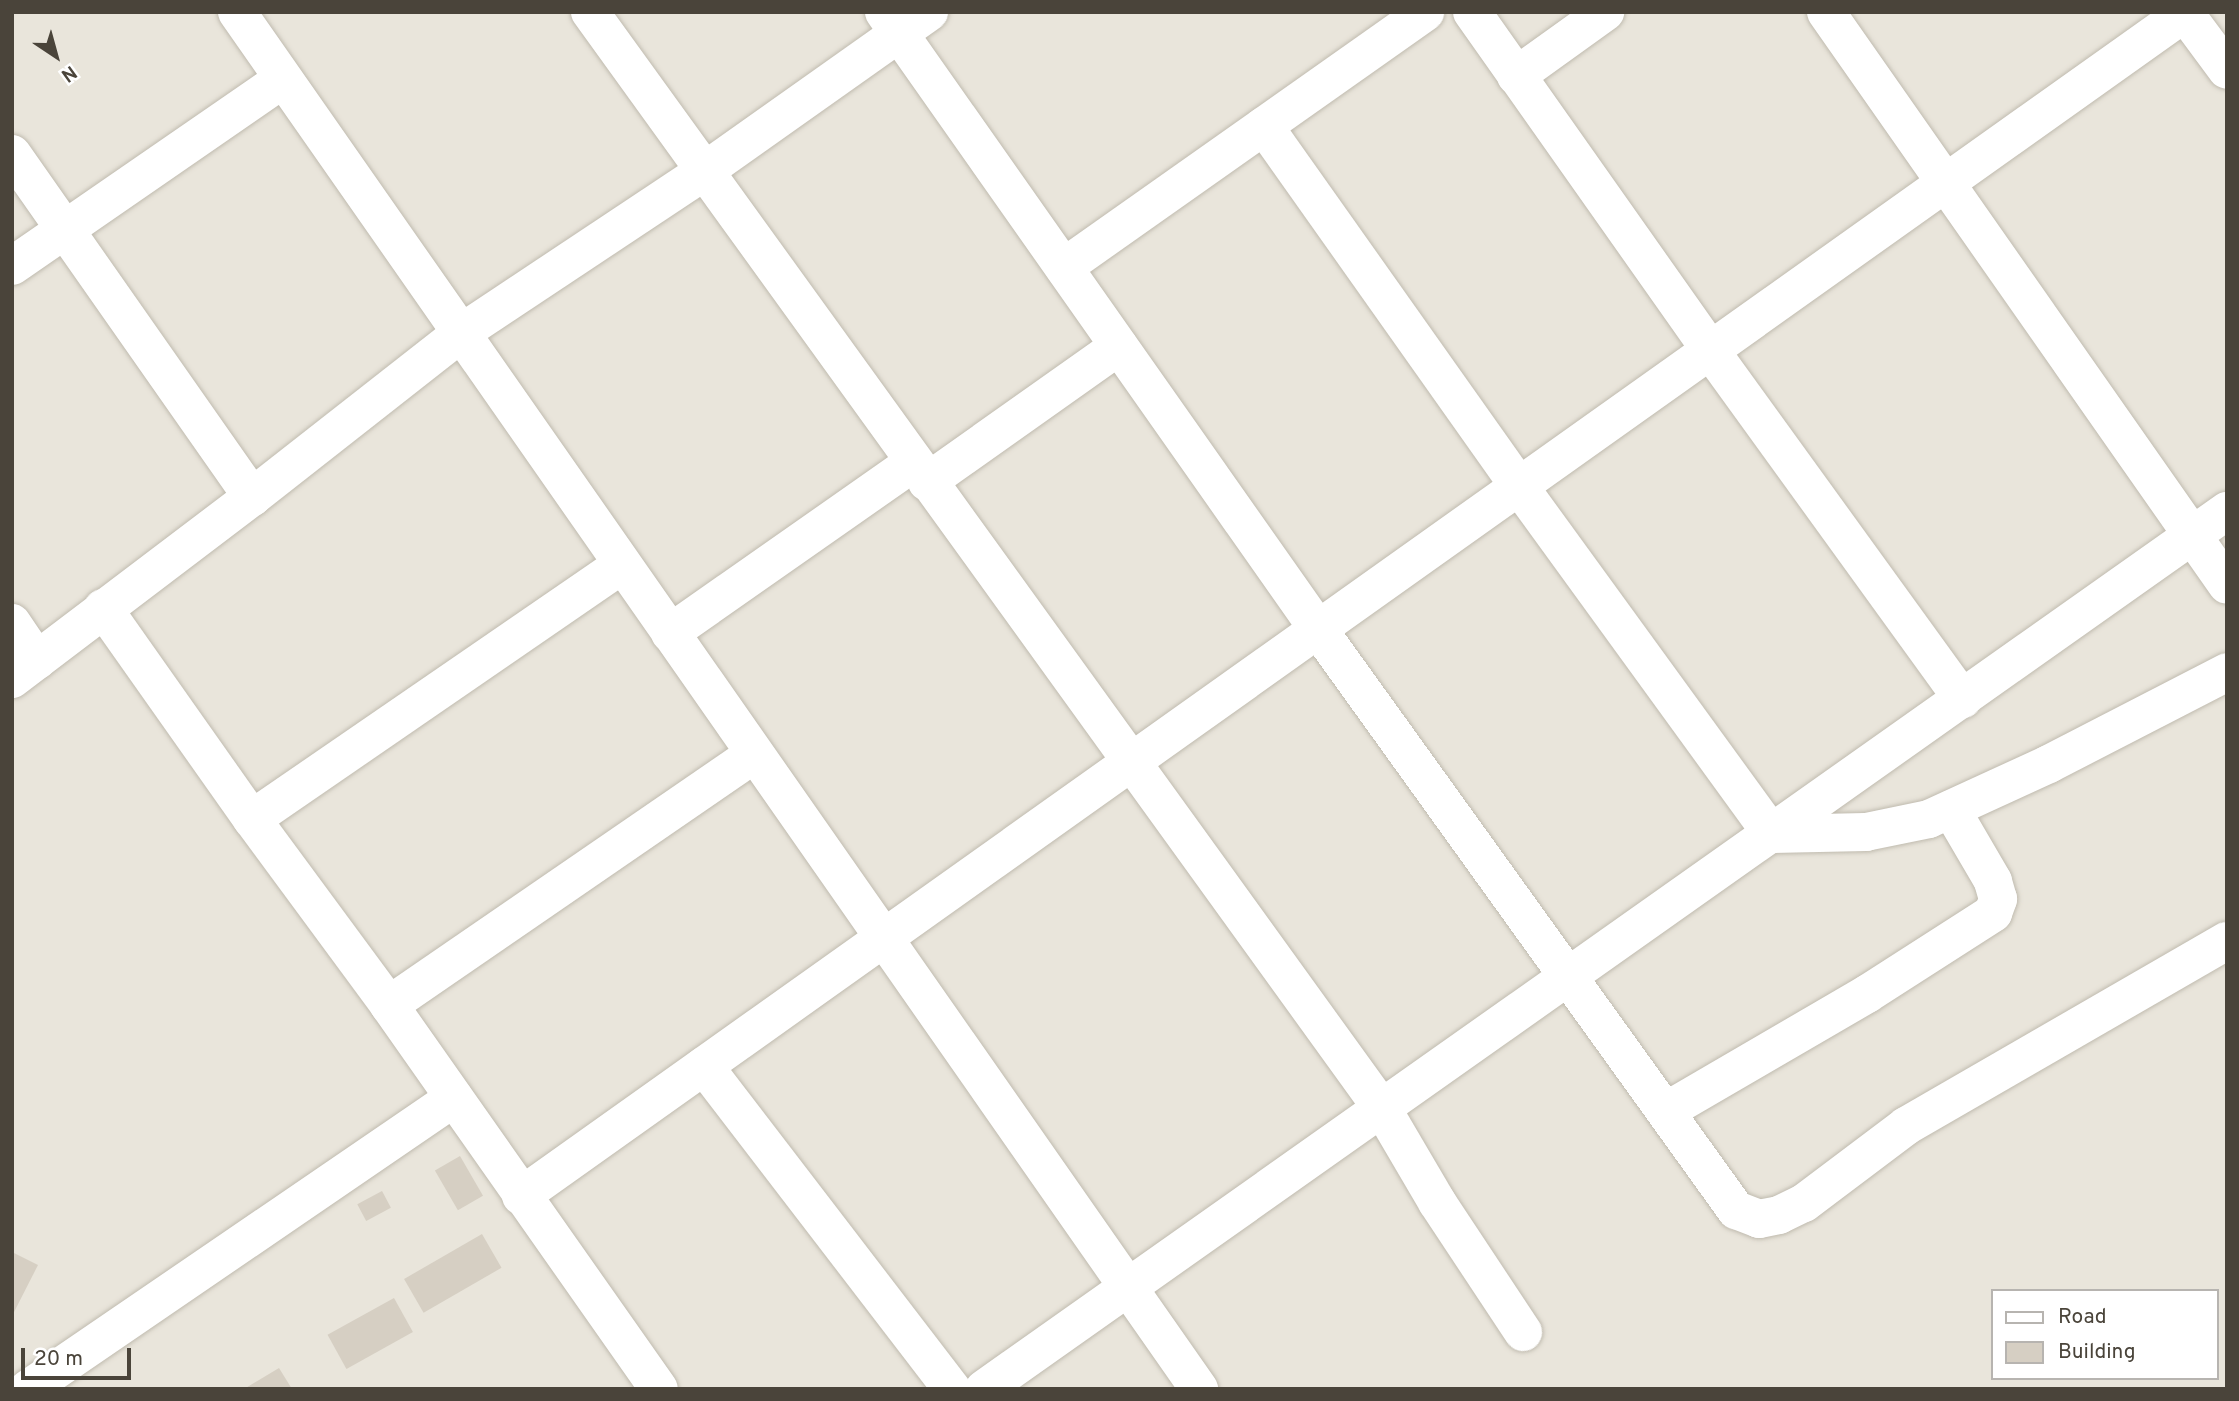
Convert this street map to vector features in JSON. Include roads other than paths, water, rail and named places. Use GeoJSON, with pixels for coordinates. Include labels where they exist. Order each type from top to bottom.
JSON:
{"type":"FeatureCollection","features":[{"type":"Feature","properties":{"kind":"street"},"geometry":{"type":"LineString","coordinates":[[237,12],[1199,1389]]}},
{"type":"Feature","properties":{"kind":"street"},"geometry":{"type":"LineString","coordinates":[[590,12],[1129,763],[1383,1110],[1437,1202],[1522,1332]]}},
{"type":"Feature","properties":{"kind":"street"},"geometry":{"type":"LineString","coordinates":[[1064,267],[1425,12]]}},
{"type":"Feature","properties":{"kind":"street"},"geometry":{"type":"LineString","coordinates":[[1472,12],[1710,350],[1963,699]]}},
{"type":"Feature","properties":{"kind":"street"},"geometry":{"type":"LineString","coordinates":[[1516,76],[1605,12]]}},
{"type":"Feature","properties":{"kind":"street"},"geometry":{"type":"LineString","coordinates":[[1826,12],[1944,184],[2227,584]]}},
{"type":"Feature","properties":{"kind":"street"},"geometry":{"type":"LineString","coordinates":[[521,1196],[2185,13],[2227,70]]}},
{"type":"Feature","properties":{"kind":"street"},"geometry":{"type":"LineString","coordinates":[[12,624],[25,669],[253,497],[461,333],[703,172],[904,19],[1064,267],[1119,346],[1318,629],[1736,1210],[1759,1219],[1779,1215],[1804,1203],[1906,1126],[2227,941]]}},
{"type":"Feature","properties":{"kind":"street"},"geometry":{"type":"LineString","coordinates":[[12,266],[283,79]]}},
{"type":"Feature","properties":{"kind":"street"},"geometry":{"type":"LineString","coordinates":[[1265,126],[1518,486],[1772,834]]}},
{"type":"Feature","properties":{"kind":"street"},"geometry":{"type":"LineString","coordinates":[[12,153],[253,497]]}},
{"type":"Feature","properties":{"kind":"street"},"geometry":{"type":"LineString","coordinates":[[670,634],[1119,346]]}},
{"type":"Feature","properties":{"kind":"street"},"geometry":{"type":"LineString","coordinates":[[984,1389],[1128,1291],[2227,511]]}},
{"type":"Feature","properties":{"kind":"street"},"geometry":{"type":"LineString","coordinates":[[252,819],[622,565]]}},
{"type":"Feature","properties":{"kind":"street"},"geometry":{"type":"LineString","coordinates":[[103,608],[252,819],[389,1004],[521,1196],[659,1389]]}},
{"type":"Feature","properties":{"kind":"street"},"geometry":{"type":"LineString","coordinates":[[1772,834],[1866,832],[1929,819],[2049,764],[2227,673]]}},
{"type":"Feature","properties":{"kind":"street"},"geometry":{"type":"LineString","coordinates":[[389,1004],[754,754]]}},
{"type":"Feature","properties":{"kind":"street"},"geometry":{"type":"LineString","coordinates":[[1666,1111],[1867,994],[1993,913],[1998,899],[1993,881],[1951,809]]}},
{"type":"Feature","properties":{"kind":"street"},"geometry":{"type":"LineString","coordinates":[[705,1066],[952,1389]]}},
{"type":"Feature","properties":{"kind":"street"},"geometry":{"type":"LineString","coordinates":[[28,1389],[454,1098]]}}]}
